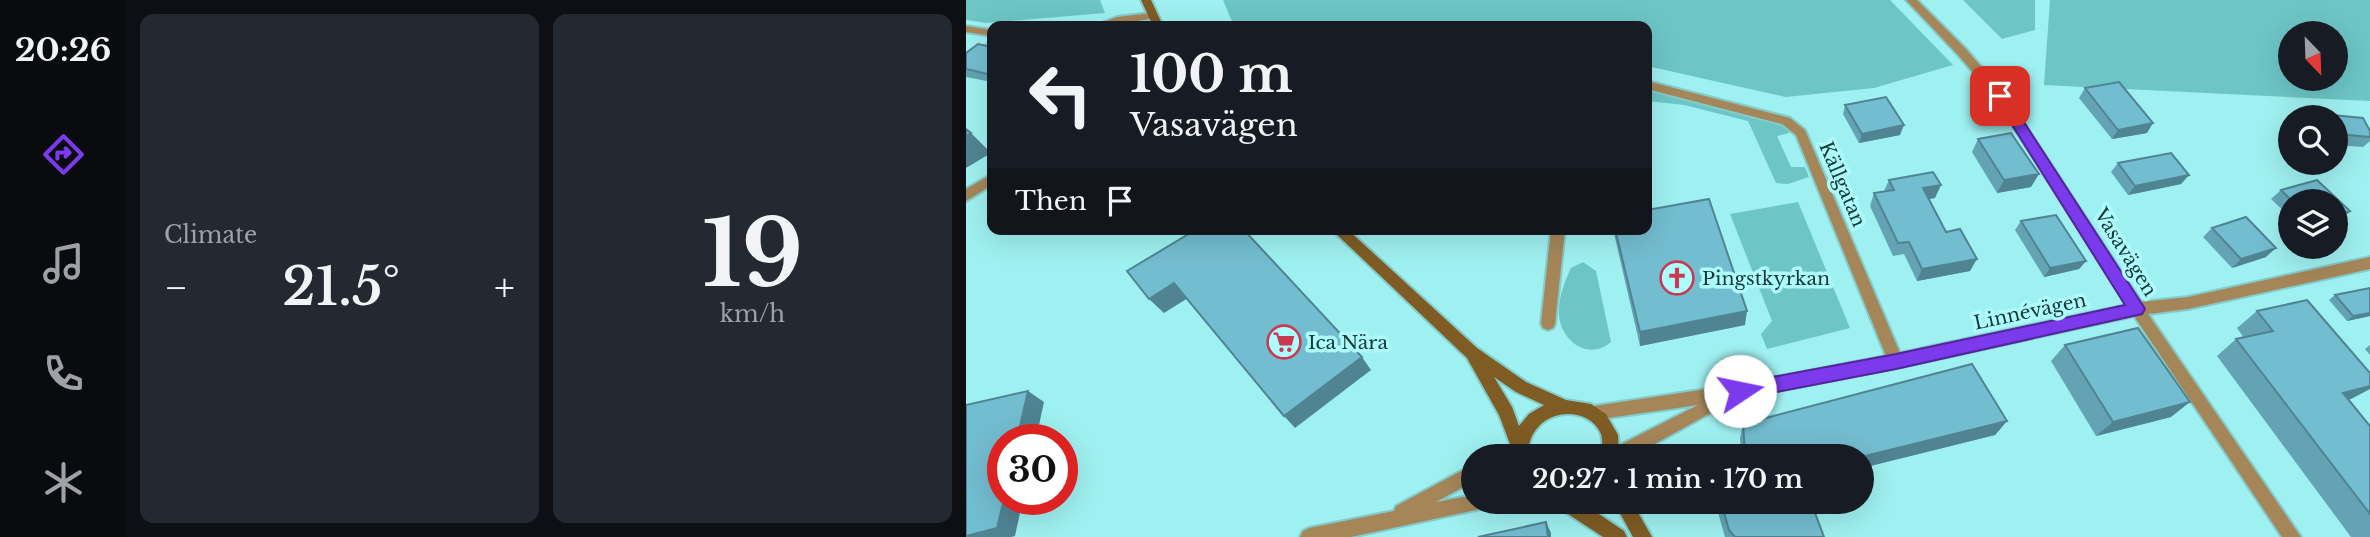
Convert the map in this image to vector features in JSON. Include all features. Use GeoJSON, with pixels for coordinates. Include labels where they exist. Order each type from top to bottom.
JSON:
{"type":"FeatureCollection","features":[{"type":"Feature","properties":{"kind":"main road"},"geometry":{"type":"LineString","coordinates":[[1146,0],[1155,21]]}},
{"type":"Feature","properties":{"kind":"main road"},"geometry":{"type":"LineString","coordinates":[[1344,235],[1472,353],[1521,387],[1563,405],[1594,413],[1609,430],[1611,444]]}},
{"type":"Feature","properties":{"kind":"main road"},"geometry":{"type":"LineString","coordinates":[[1472,353],[1506,412],[1514,444]]}},
{"type":"Feature","properties":{"kind":"main road"},"geometry":{"type":"LineString","coordinates":[[1519,444],[1524,431],[1534,419],[1547,410],[1563,405]]}},
{"type":"Feature","properties":{"kind":"main road"},"geometry":{"type":"LineString","coordinates":[[1583,514],[1618,537]]}},
{"type":"Feature","properties":{"kind":"main road"},"geometry":{"type":"LineString","coordinates":[[1629,514],[1643,537]]}},
{"type":"Feature","properties":{"kind":"street","name":"Vasavägen"},"geometry":{"type":"LineString","coordinates":[[1911,0],[2000,96],[2137,309],[2292,537]]}},
{"type":"Feature","properties":{"kind":"street"},"geometry":{"type":"LineString","coordinates":[[1114,21],[1155,21]]}},
{"type":"Feature","properties":{"kind":"street"},"geometry":{"type":"LineString","coordinates":[[966,29],[987,32]]}},
{"type":"Feature","properties":{"kind":"street","name":"Källgatan"},"geometry":{"type":"LineString","coordinates":[[1652,86],[1786,121],[1801,133],[1896,361]]}},
{"type":"Feature","properties":{"kind":"street"},"geometry":{"type":"LineString","coordinates":[[966,196],[987,182]]}},
{"type":"Feature","properties":{"kind":"street"},"geometry":{"type":"LineString","coordinates":[[1548,324],[1557,235]]}},
{"type":"Feature","properties":{"kind":"street","name":"Linnévägen"},"geometry":{"type":"LineString","coordinates":[[1594,413],[1740,391],[1896,361],[2137,309],[2188,303],[2370,263]]}},
{"type":"Feature","properties":{"kind":"street","name":"Linnévägen"},"geometry":{"type":"LineString","coordinates":[[1638,444],[1740,391]]}},
{"type":"Feature","properties":{"kind":"street"},"geometry":{"type":"LineString","coordinates":[[1392,518],[1461,479]]}},
{"type":"Feature","properties":{"kind":"street"},"geometry":{"type":"LineString","coordinates":[[1309,537],[1461,505]]}},
{"type":"Feature","properties":{"kind":"lane"},"geometry":{"type":"LineString","coordinates":[[966,66],[987,48]]}},
{"type":"Feature","properties":{"kind":"shaded area"},"geometry":{"type":"Polygon","coordinates":[[[966,0],[1100,0],[1105,13],[986,23],[966,20],[966,0]]]}},
{"type":"Feature","properties":{"kind":"shaded area"},"geometry":{"type":"Polygon","coordinates":[[[1223,0],[1890,0],[1953,65],[1874,88],[1786,97],[1652,67],[1652,21],[1232,21],[1223,0]]]}},
{"type":"Feature","properties":{"kind":"shaded area"},"geometry":{"type":"Polygon","coordinates":[[[1963,0],[2035,0],[2035,30],[2002,39],[1963,0]]]}},
{"type":"Feature","properties":{"kind":"shaded area"},"geometry":{"type":"Polygon","coordinates":[[[2050,0],[2370,0],[2370,101],[2044,85],[2050,0]]]}},
{"type":"Feature","properties":{"kind":"shaded area"},"geometry":{"type":"Polygon","coordinates":[[[1652,90],[1749,113],[1786,126],[1789,133],[1777,136],[1791,167],[1805,167],[1809,177],[1788,184],[1776,183],[1748,121],[1684,105],[1652,102],[1652,90]]]}},
{"type":"Feature","properties":{"kind":"shaded area"},"geometry":{"type":"Polygon","coordinates":[[[1798,202],[1850,328],[1767,349],[1761,334],[1772,321],[1730,214],[1798,202]]]}},
{"type":"Feature","properties":{"kind":"shaded area"},"geometry":{"type":"Polygon","coordinates":[[[1583,262],[1596,271],[1611,342],[1594,350],[1578,346],[1571,341],[1565,334],[1559,316],[1568,274],[1571,268],[1583,262]]]}},
{"type":"Feature","properties":{"kind":"building"},"geometry":{"type":"Polygon","coordinates":[[[978,44],[987,46],[987,74],[966,69],[966,53],[978,44]]]}},
{"type":"Feature","properties":{"kind":"building"},"geometry":{"type":"Polygon","coordinates":[[[2119,82],[2153,123],[2118,130],[2085,88],[2119,82]]]}},
{"type":"Feature","properties":{"kind":"building"},"geometry":{"type":"Polygon","coordinates":[[[1886,97],[1904,125],[1862,134],[1845,105],[1886,97]]]}},
{"type":"Feature","properties":{"kind":"building"},"geometry":{"type":"Polygon","coordinates":[[[2348,117],[2363,118],[2370,137],[2348,135],[2348,117]]]}},
{"type":"Feature","properties":{"kind":"building"},"geometry":{"type":"Polygon","coordinates":[[[2011,133],[2039,174],[2004,180],[1978,139],[2011,133]]]}},
{"type":"Feature","properties":{"kind":"building"},"geometry":{"type":"Polygon","coordinates":[[[2171,153],[2189,175],[2135,186],[2118,163],[2171,153]]]}},
{"type":"Feature","properties":{"kind":"building"},"geometry":{"type":"Polygon","coordinates":[[[1933,172],[1941,185],[1923,188],[1946,232],[1960,229],[1977,259],[1922,269],[1909,242],[1898,243],[1874,193],[1894,190],[1889,180],[1933,172]]]}},
{"type":"Feature","properties":{"kind":"building"},"geometry":{"type":"Polygon","coordinates":[[[2317,180],[2327,189],[2285,189],[2317,180]]]}},
{"type":"Feature","properties":{"kind":"building","name":"Pingstkyrkan"},"geometry":{"type":"Polygon","coordinates":[[[1709,199],[1747,311],[1640,332],[1616,235],[1652,235],[1652,209],[1709,199]]]}},
{"type":"Feature","properties":{"kind":"building"},"geometry":{"type":"Polygon","coordinates":[[[2056,215],[2086,261],[2050,268],[2021,221],[2056,215]]]}},
{"type":"Feature","properties":{"kind":"building"},"geometry":{"type":"Polygon","coordinates":[[[2246,217],[2276,248],[2241,259],[2212,228],[2246,217]]]}},
{"type":"Feature","properties":{"kind":"building","name":"Ica Nära"},"geometry":{"type":"Polygon","coordinates":[[[1187,235],[1249,235],[1362,357],[1284,416],[1174,283],[1149,299],[1127,271],[1187,235]]]}},
{"type":"Feature","properties":{"kind":"building"},"geometry":{"type":"Polygon","coordinates":[[[2370,288],[2370,313],[2353,316],[2335,295],[2370,288]]]}},
{"type":"Feature","properties":{"kind":"building"},"geometry":{"type":"Polygon","coordinates":[[[2307,300],[2370,373],[2370,386],[2343,393],[2370,426],[2370,514],[2236,339],[2273,331],[2257,311],[2307,300]]]}},
{"type":"Feature","properties":{"kind":"building"},"geometry":{"type":"Polygon","coordinates":[[[2138,328],[2190,402],[2113,422],[2065,345],[2138,328]]]}},
{"type":"Feature","properties":{"kind":"building"},"geometry":{"type":"Polygon","coordinates":[[[1972,364],[2007,421],[1874,454],[1874,444],[1744,444],[1743,424],[1972,364]]]}},
{"type":"Feature","properties":{"kind":"building"},"geometry":{"type":"Polygon","coordinates":[[[1028,391],[1020,424],[987,424],[987,515],[1000,515],[997,528],[966,536],[966,405],[1028,391]]]}},
{"type":"Feature","properties":{"kind":"building"},"geometry":{"type":"Polygon","coordinates":[[[1724,514],[1815,514],[1824,537],[1735,537],[1729,530],[1724,514]]]}},
{"type":"Feature","properties":{"kind":"building"},"geometry":{"type":"Polygon","coordinates":[[[1546,522],[1548,537],[1478,537],[1546,522]]]}},
{"type":"Feature","properties":{"kind":"place","name":"Pingstkyrkan"},"geometry":{"type":"Point","coordinates":[1677,278]}},
{"type":"Feature","properties":{"kind":"place","name":"Ica Nära"},"geometry":{"type":"Point","coordinates":[1284,342]}},
{"type":"Feature","properties":{"kind":"route"},"geometry":{"type":"LineString","coordinates":[[1740,391],[1896,361],[2137,309],[2000,96]]}}]}
